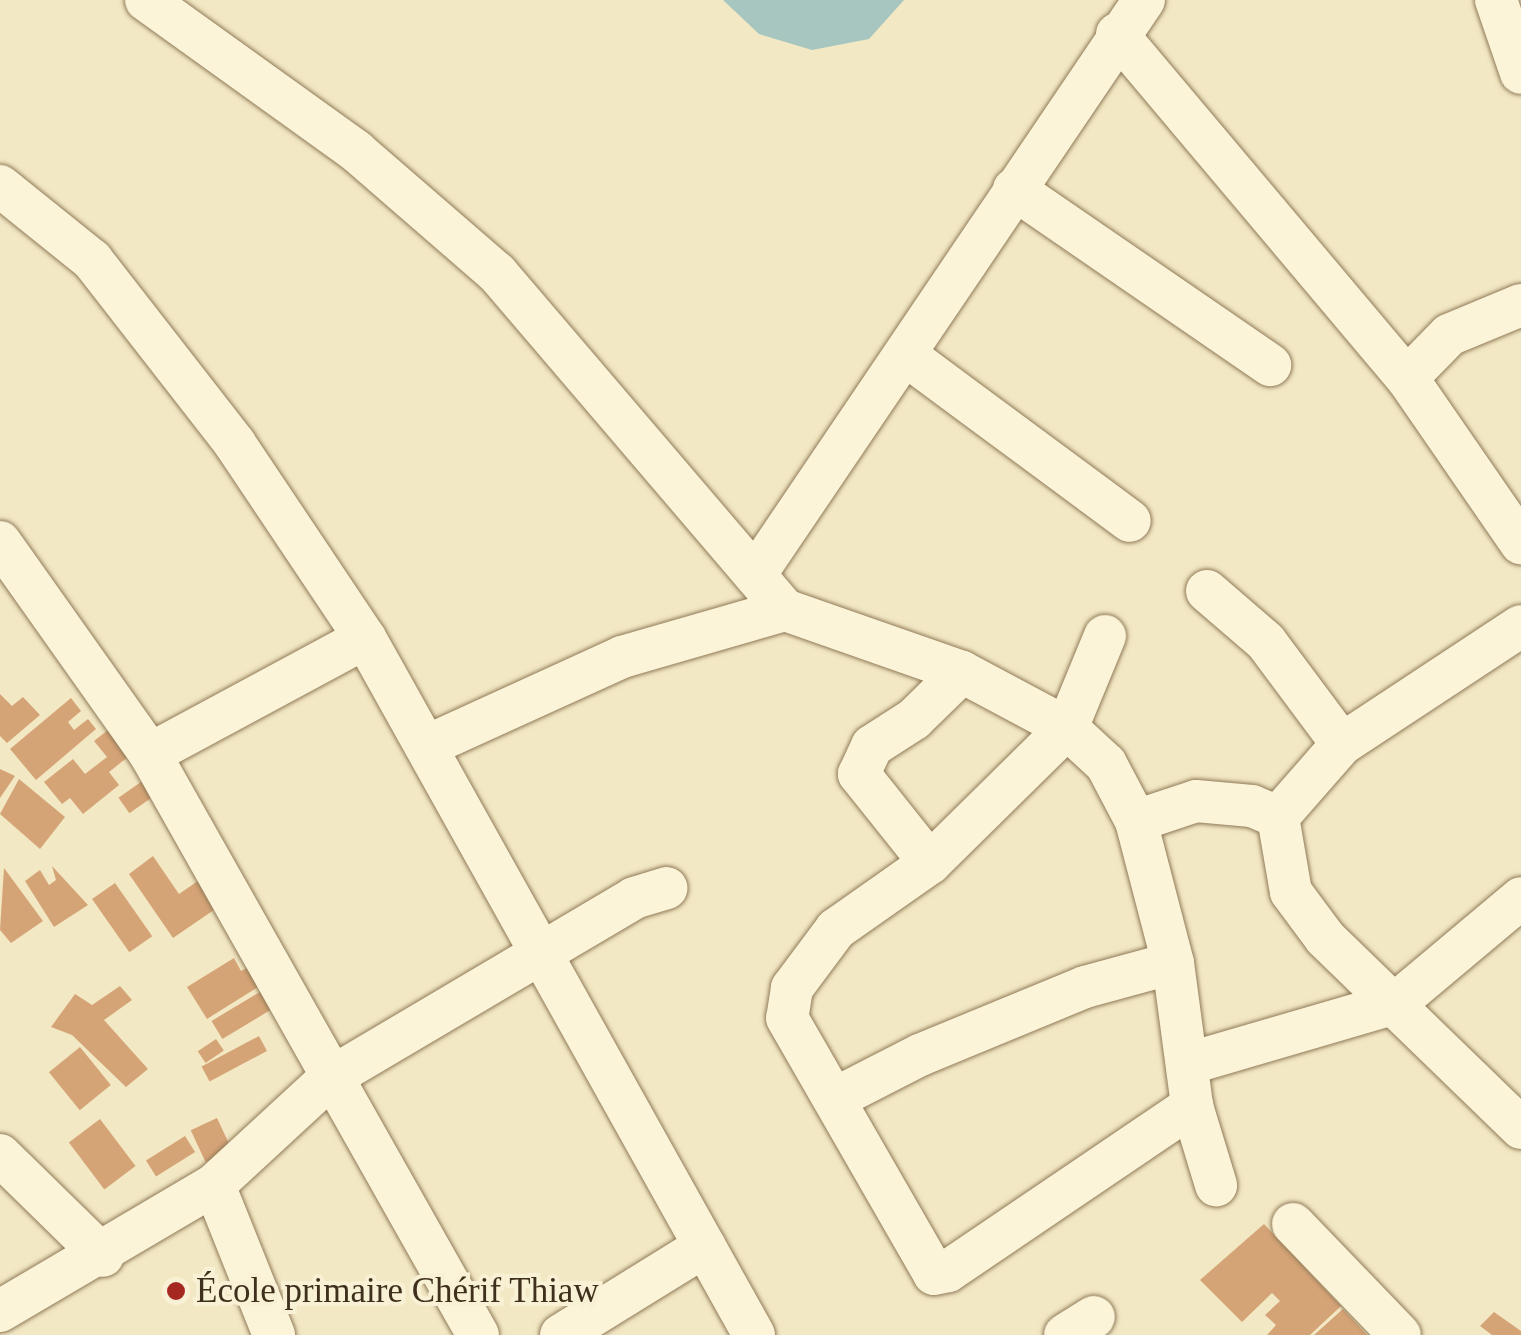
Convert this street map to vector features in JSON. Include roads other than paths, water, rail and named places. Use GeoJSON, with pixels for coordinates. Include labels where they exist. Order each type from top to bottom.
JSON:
{"type":"FeatureCollection","features":[{"type":"Feature","properties":{"kind":"street"},"geometry":{"type":"LineString","coordinates":[[146,0],[356,151],[497,274],[786,610],[962,672],[1067,728],[1106,764],[1136,821],[1173,963],[1189,1085],[1216,1186]]}},
{"type":"Feature","properties":{"kind":"street"},"geometry":{"type":"LineString","coordinates":[[755,575],[907,356],[1117,34],[1144,0]]}},
{"type":"Feature","properties":{"kind":"street"},"geometry":{"type":"LineString","coordinates":[[1496,0],[1521,73]]}},
{"type":"Feature","properties":{"kind":"street"},"geometry":{"type":"LineString","coordinates":[[1117,34],[1407,378],[1521,543]]}},
{"type":"Feature","properties":{"kind":"street"},"geometry":{"type":"LineString","coordinates":[[0,186],[92,260],[235,444],[365,638],[429,745],[754,1335]]}},
{"type":"Feature","properties":{"kind":"street"},"geometry":{"type":"LineString","coordinates":[[1014,190],[1270,366]]}},
{"type":"Feature","properties":{"kind":"street"},"geometry":{"type":"LineString","coordinates":[[1407,378],[1448,335],[1521,305]]}},
{"type":"Feature","properties":{"kind":"street"},"geometry":{"type":"LineString","coordinates":[[907,356],[1130,521]]}},
{"type":"Feature","properties":{"kind":"street"},"geometry":{"type":"LineString","coordinates":[[0,542],[150,754],[478,1335]]}},
{"type":"Feature","properties":{"kind":"street"},"geometry":{"type":"LineString","coordinates":[[1207,590],[1266,642],[1342,744]]}},
{"type":"Feature","properties":{"kind":"street"},"geometry":{"type":"LineString","coordinates":[[429,745],[622,657],[786,610]]}},
{"type":"Feature","properties":{"kind":"street"},"geometry":{"type":"LineString","coordinates":[[1278,817],[1342,744],[1521,626]]}},
{"type":"Feature","properties":{"kind":"street"},"geometry":{"type":"LineString","coordinates":[[1104,636],[1067,728],[930,864],[836,930],[786,1003],[787,1018],[934,1274],[948,1272],[1189,1085],[1396,1003],[1521,898]]}},
{"type":"Feature","properties":{"kind":"street"},"geometry":{"type":"LineString","coordinates":[[150,754],[365,638]]}},
{"type":"Feature","properties":{"kind":"street"},"geometry":{"type":"LineString","coordinates":[[930,864],[859,774],[872,746],[914,719],[962,672]]}},
{"type":"Feature","properties":{"kind":"street"},"geometry":{"type":"LineString","coordinates":[[1136,821],[1196,801],[1252,806],[1278,817]]}},
{"type":"Feature","properties":{"kind":"street"},"geometry":{"type":"LineString","coordinates":[[1278,817],[1291,892],[1325,938],[1521,1128]]}},
{"type":"Feature","properties":{"kind":"street"},"geometry":{"type":"LineString","coordinates":[[0,1311],[103,1256],[214,1185],[330,1078],[634,898],[667,888]]}},
{"type":"Feature","properties":{"kind":"street"},"geometry":{"type":"LineString","coordinates":[[834,1100],[920,1055],[1085,987],[1173,963]]}},
{"type":"Feature","properties":{"kind":"street"},"geometry":{"type":"LineString","coordinates":[[0,1154],[103,1256]]}},
{"type":"Feature","properties":{"kind":"street"},"geometry":{"type":"LineString","coordinates":[[214,1185],[274,1335]]}},
{"type":"Feature","properties":{"kind":"street"},"geometry":{"type":"LineString","coordinates":[[1293,1224],[1400,1335]]}},
{"type":"Feature","properties":{"kind":"street"},"geometry":{"type":"LineString","coordinates":[[562,1335],[706,1246]]}},
{"type":"Feature","properties":{"kind":"water"},"geometry":{"type":"Polygon","coordinates":[[[723,0],[904,0],[869,39],[812,50],[759,34],[723,0]]]}},
{"type":"Feature","properties":{"kind":"place","name":"École primaire Chérif Thiaw"},"geometry":{"type":"Point","coordinates":[176,1291]}}]}
